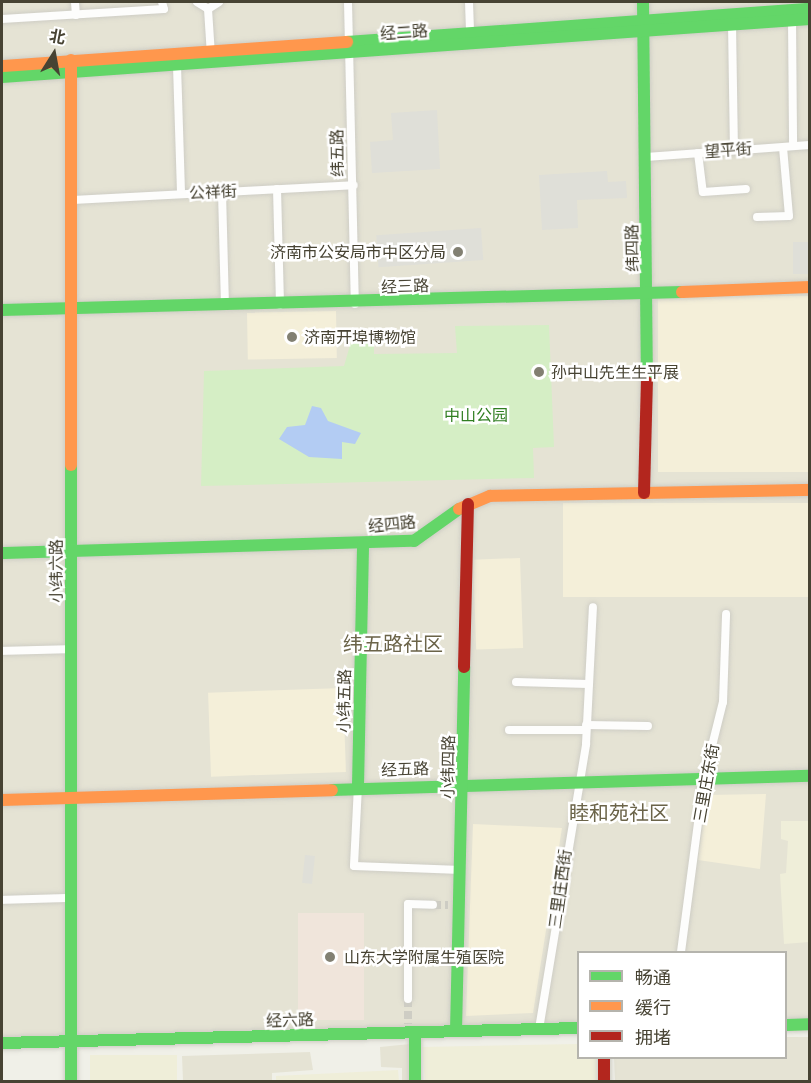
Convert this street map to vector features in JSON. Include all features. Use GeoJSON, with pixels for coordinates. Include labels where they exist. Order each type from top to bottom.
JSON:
{"type":"FeatureCollection","features":[{"type":"Feature","properties":{"kind":"street"},"geometry":{"type":"LineString","coordinates":[[75,2],[76,15]]}},
{"type":"Feature","properties":{"kind":"street"},"geometry":{"type":"LineString","coordinates":[[2,19],[164,9],[162,2]]}},
{"type":"Feature","properties":{"kind":"street"},"geometry":{"type":"LineString","coordinates":[[197,2],[208,9]]}},
{"type":"Feature","properties":{"kind":"street"},"geometry":{"type":"LineString","coordinates":[[208,9],[219,2]]}},
{"type":"Feature","properties":{"kind":"street","name":"纬五路"},"geometry":{"type":"LineString","coordinates":[[348,2],[355,304]]}},
{"type":"Feature","properties":{"kind":"street"},"geometry":{"type":"LineString","coordinates":[[469,2],[471,31]]}},
{"type":"Feature","properties":{"kind":"street","name":"纬四路"},"geometry":{"type":"LineString","coordinates":[[643,2],[649,295],[644,493]]}},
{"type":"Feature","properties":{"kind":"street"},"geometry":{"type":"LineString","coordinates":[[208,9],[212,62]]}},
{"type":"Feature","properties":{"kind":"street","name":"经二路"},"geometry":{"type":"LineString","coordinates":[[2,66],[177,65],[644,27],[810,9]]}},
{"type":"Feature","properties":{"kind":"street","name":"经二路"},"geometry":{"type":"LineString","coordinates":[[2,77],[211,49],[349,38],[471,31],[732,24],[810,19]]}},
{"type":"Feature","properties":{"kind":"street"},"geometry":{"type":"LineString","coordinates":[[792,20],[793,146]]}},
{"type":"Feature","properties":{"kind":"street"},"geometry":{"type":"LineString","coordinates":[[732,24],[734,150]]}},
{"type":"Feature","properties":{"kind":"street"},"geometry":{"type":"LineString","coordinates":[[177,65],[181,194]]}},
{"type":"Feature","properties":{"kind":"street","name":"小纬六路"},"geometry":{"type":"LineString","coordinates":[[71,66],[73,308],[71,1082]]}},
{"type":"Feature","properties":{"kind":"street","name":"望平街"},"geometry":{"type":"LineString","coordinates":[[646,157],[810,145]]}},
{"type":"Feature","properties":{"kind":"street"},"geometry":{"type":"LineString","coordinates":[[757,217],[789,216],[783,147]]}},
{"type":"Feature","properties":{"kind":"street"},"geometry":{"type":"LineString","coordinates":[[698,153],[703,192],[746,189]]}},
{"type":"Feature","properties":{"kind":"street","name":"公祥街"},"geometry":{"type":"LineString","coordinates":[[72,200],[354,185]]}},
{"type":"Feature","properties":{"kind":"street"},"geometry":{"type":"LineString","coordinates":[[277,189],[280,305]]}},
{"type":"Feature","properties":{"kind":"street"},"geometry":{"type":"LineString","coordinates":[[222,192],[225,306]]}},
{"type":"Feature","properties":{"kind":"street","name":"经三路"},"geometry":{"type":"LineString","coordinates":[[2,310],[355,304],[649,295],[810,287]]}},
{"type":"Feature","properties":{"kind":"street","name":"经四路"},"geometry":{"type":"LineString","coordinates":[[2,554],[363,544],[425,537],[468,504],[490,496],[810,490]]}},
{"type":"Feature","properties":{"kind":"street","name":"小纬四路"},"geometry":{"type":"LineString","coordinates":[[456,1031],[454,905],[461,870],[468,504]]}},
{"type":"Feature","properties":{"kind":"street","name":"小纬五路"},"geometry":{"type":"LineString","coordinates":[[358,786],[363,544]]}},
{"type":"Feature","properties":{"kind":"street","name":"三里庄西街"},"geometry":{"type":"LineString","coordinates":[[539,1029],[586,727],[593,607]]}},
{"type":"Feature","properties":{"kind":"street","name":"三里庄东街"},"geometry":{"type":"LineString","coordinates":[[681,951],[704,778],[723,702],[726,614]]}},
{"type":"Feature","properties":{"kind":"street"},"geometry":{"type":"LineString","coordinates":[[2,651],[72,649]]}},
{"type":"Feature","properties":{"kind":"street"},"geometry":{"type":"LineString","coordinates":[[516,682],[588,684]]}},
{"type":"Feature","properties":{"kind":"street"},"geometry":{"type":"LineString","coordinates":[[509,730],[648,726]]}},
{"type":"Feature","properties":{"kind":"street","name":"经五路"},"geometry":{"type":"LineString","coordinates":[[2,800],[358,786],[810,776]]}},
{"type":"Feature","properties":{"kind":"street"},"geometry":{"type":"LineString","coordinates":[[358,786],[354,866],[461,870]]}},
{"type":"Feature","properties":{"kind":"street"},"geometry":{"type":"LineString","coordinates":[[2,900],[71,898]]}},
{"type":"Feature","properties":{"kind":"street"},"geometry":{"type":"LineString","coordinates":[[408,999],[408,904],[433,905]]}},
{"type":"Feature","properties":{"kind":"street"},"geometry":{"type":"LineString","coordinates":[[787,1025],[810,1024]]}},
{"type":"Feature","properties":{"kind":"street","name":"经六路"},"geometry":{"type":"LineString","coordinates":[[2,1043],[410,1030],[577,1028]]}},
{"type":"Feature","properties":{"kind":"street"},"geometry":{"type":"LineString","coordinates":[[410,1030],[415,1082]]}},
{"type":"Feature","properties":{"kind":"street"},"geometry":{"type":"LineString","coordinates":[[604,1059],[604,1082]]}},
{"type":"Feature","properties":{"kind":"shaded area"},"geometry":{"type":"Polygon","coordinates":[[[2,2],[809,2],[809,1025],[787,1025],[787,951],[577,951],[577,1030],[2,1043],[2,2]]]}},
{"type":"Feature","properties":{"kind":"shaded area"},"geometry":{"type":"Polygon","coordinates":[[[437,110],[440,169],[372,173],[370,142],[393,140],[391,113],[437,110]]]}},
{"type":"Feature","properties":{"kind":"shaded area"},"geometry":{"type":"Polygon","coordinates":[[[607,171],[608,182],[626,181],[627,198],[577,200],[578,228],[542,230],[539,175],[607,171]]]}},
{"type":"Feature","properties":{"kind":"shaded area"},"geometry":{"type":"Polygon","coordinates":[[[481,228],[483,260],[378,267],[376,235],[481,228]]]}},
{"type":"Feature","properties":{"kind":"shaded area"},"geometry":{"type":"Polygon","coordinates":[[[793,242],[809,242],[809,274],[793,274],[793,242]]]}},
{"type":"Feature","properties":{"kind":"shaded area"},"geometry":{"type":"Polygon","coordinates":[[[658,296],[809,296],[809,472],[658,472],[658,296]]]}},
{"type":"Feature","properties":{"kind":"shaded area","name":"济南开埠博物馆"},"geometry":{"type":"Polygon","coordinates":[[[336,311],[337,358],[248,360],[247,313],[336,311]]]}},
{"type":"Feature","properties":{"kind":"shaded area"},"geometry":{"type":"Polygon","coordinates":[[[563,503],[809,503],[809,597],[563,597],[563,503]]]}},
{"type":"Feature","properties":{"kind":"shaded area"},"geometry":{"type":"Polygon","coordinates":[[[520,558],[523,648],[476,650],[473,560],[520,558]]]}},
{"type":"Feature","properties":{"kind":"shaded area"},"geometry":{"type":"Polygon","coordinates":[[[343,688],[346,772],[211,777],[208,693],[343,688]]]}},
{"type":"Feature","properties":{"kind":"shaded area"},"geometry":{"type":"Polygon","coordinates":[[[766,794],[760,869],[698,860],[707,795],[766,794]]]}},
{"type":"Feature","properties":{"kind":"shaded area"},"geometry":{"type":"Polygon","coordinates":[[[781,821],[809,821],[809,942],[784,944],[780,874],[786,873],[788,841],[781,839],[781,821]]]}},
{"type":"Feature","properties":{"kind":"shaded area"},"geometry":{"type":"Polygon","coordinates":[[[473,824],[562,828],[533,1013],[466,1016],[473,824]]]}},
{"type":"Feature","properties":{"kind":"shaded area"},"geometry":{"type":"Polygon","coordinates":[[[305,855],[315,856],[312,884],[302,883],[305,855]]]}},
{"type":"Feature","properties":{"kind":"shaded area","name":"山东大学附属生殖医院"},"geometry":{"type":"Polygon","coordinates":[[[298,913],[364,913],[364,1020],[298,1020],[298,913]]]}},
{"type":"Feature","properties":{"kind":"shaded area"},"geometry":{"type":"Polygon","coordinates":[[[787,1037],[809,1037],[809,1081],[615,1081],[614,1059],[787,1059],[787,1037]]]}},
{"type":"Feature","properties":{"kind":"shaded area"},"geometry":{"type":"Polygon","coordinates":[[[410,1044],[410,1081],[402,1081],[402,1068],[381,1067],[380,1047],[410,1044]]]}},
{"type":"Feature","properties":{"kind":"shaded area"},"geometry":{"type":"Polygon","coordinates":[[[577,1044],[577,1059],[596,1059],[596,1081],[425,1081],[422,1047],[577,1044]]]}},
{"type":"Feature","properties":{"kind":"shaded area"},"geometry":{"type":"Polygon","coordinates":[[[310,1052],[313,1070],[272,1073],[272,1081],[183,1081],[182,1056],[310,1052]]]}},
{"type":"Feature","properties":{"kind":"shaded area"},"geometry":{"type":"Polygon","coordinates":[[[90,1055],[177,1055],[177,1081],[90,1081],[90,1055]]]}},
{"type":"Feature","properties":{"kind":"shaded area"},"geometry":{"type":"Polygon","coordinates":[[[398,1070],[399,1081],[276,1081],[276,1076],[398,1070]]]}},
{"type":"Feature","properties":{"kind":"green space","name":"中山公园"},"geometry":{"type":"Polygon","coordinates":[[[549,325],[554,447],[533,448],[534,478],[201,486],[204,371],[344,366],[353,335],[374,334],[374,354],[457,353],[455,326],[549,325]]]}},
{"type":"Feature","properties":{"kind":"water"},"geometry":{"type":"Polygon","coordinates":[[[312,406],[321,408],[328,421],[361,433],[355,444],[342,442],[342,459],[309,457],[279,439],[287,427],[305,425],[312,406]]]}},
{"type":"Feature","properties":{"kind":"tunnel"},"geometry":{"type":"LineString","coordinates":[[433,905],[448,905]]}},
{"type":"Feature","properties":{"kind":"tunnel"},"geometry":{"type":"LineString","coordinates":[[408,999],[408,1024]]}},
{"type":"Feature","properties":{"kind":"traffic: fast"},"geometry":{"type":"LineString","coordinates":[[643,2],[647,382]]}},
{"type":"Feature","properties":{"kind":"traffic: fast"},"geometry":{"type":"LineString","coordinates":[[347,42],[810,9]]}},
{"type":"Feature","properties":{"kind":"traffic: fast"},"geometry":{"type":"LineString","coordinates":[[2,77],[810,19]]}},
{"type":"Feature","properties":{"kind":"traffic: fast"},"geometry":{"type":"LineString","coordinates":[[2,310],[682,292]]}},
{"type":"Feature","properties":{"kind":"traffic: fast"},"geometry":{"type":"LineString","coordinates":[[71,465],[71,1082]]}},
{"type":"Feature","properties":{"kind":"traffic: fast"},"geometry":{"type":"LineString","coordinates":[[2,553],[414,541],[459,509]]}},
{"type":"Feature","properties":{"kind":"traffic: fast"},"geometry":{"type":"LineString","coordinates":[[358,786],[363,544]]}},
{"type":"Feature","properties":{"kind":"traffic: fast"},"geometry":{"type":"LineString","coordinates":[[456,1031],[464,667]]}},
{"type":"Feature","properties":{"kind":"traffic: fast"},"geometry":{"type":"LineString","coordinates":[[332,790],[810,776]]}},
{"type":"Feature","properties":{"kind":"traffic: fast"},"geometry":{"type":"LineString","coordinates":[[787,1025],[810,1024]]}},
{"type":"Feature","properties":{"kind":"traffic: fast"},"geometry":{"type":"LineString","coordinates":[[2,1043],[577,1028]]}},
{"type":"Feature","properties":{"kind":"traffic: fast"},"geometry":{"type":"LineString","coordinates":[[415,1033],[415,1082]]}},
{"type":"Feature","properties":{"kind":"traffic: slow"},"geometry":{"type":"LineString","coordinates":[[2,66],[347,42]]}},
{"type":"Feature","properties":{"kind":"traffic: slow"},"geometry":{"type":"LineString","coordinates":[[71,60],[71,465]]}},
{"type":"Feature","properties":{"kind":"traffic: slow"},"geometry":{"type":"LineString","coordinates":[[682,292],[810,287]]}},
{"type":"Feature","properties":{"kind":"traffic: slow"},"geometry":{"type":"LineString","coordinates":[[459,509],[490,496],[810,490]]}},
{"type":"Feature","properties":{"kind":"traffic: slow"},"geometry":{"type":"LineString","coordinates":[[2,800],[332,790]]}},
{"type":"Feature","properties":{"kind":"traffic: jam"},"geometry":{"type":"LineString","coordinates":[[644,493],[647,382]]}},
{"type":"Feature","properties":{"kind":"traffic: jam"},"geometry":{"type":"LineString","coordinates":[[464,667],[468,504]]}},
{"type":"Feature","properties":{"kind":"traffic: jam"},"geometry":{"type":"LineString","coordinates":[[604,1059],[604,1082]]}},
{"type":"Feature","properties":{"kind":"place","name":"济南市公安局市中区分局"},"geometry":{"type":"Point","coordinates":[458,252]}},
{"type":"Feature","properties":{"kind":"place","name":"济南开埠博物馆"},"geometry":{"type":"Point","coordinates":[292,337]}},
{"type":"Feature","properties":{"kind":"place","name":"孙中山先生生平展"},"geometry":{"type":"Point","coordinates":[539,372]}},
{"type":"Feature","properties":{"kind":"place","name":"山东大学附属生殖医院"},"geometry":{"type":"Point","coordinates":[330,957]}},
{"type":"Feature","properties":{"kind":"district","name":"纬五路社区"},"geometry":{"type":"Point","coordinates":[393,644]}},
{"type":"Feature","properties":{"kind":"district","name":"睦和苑社区"},"geometry":{"type":"Point","coordinates":[619,813]}}]}
